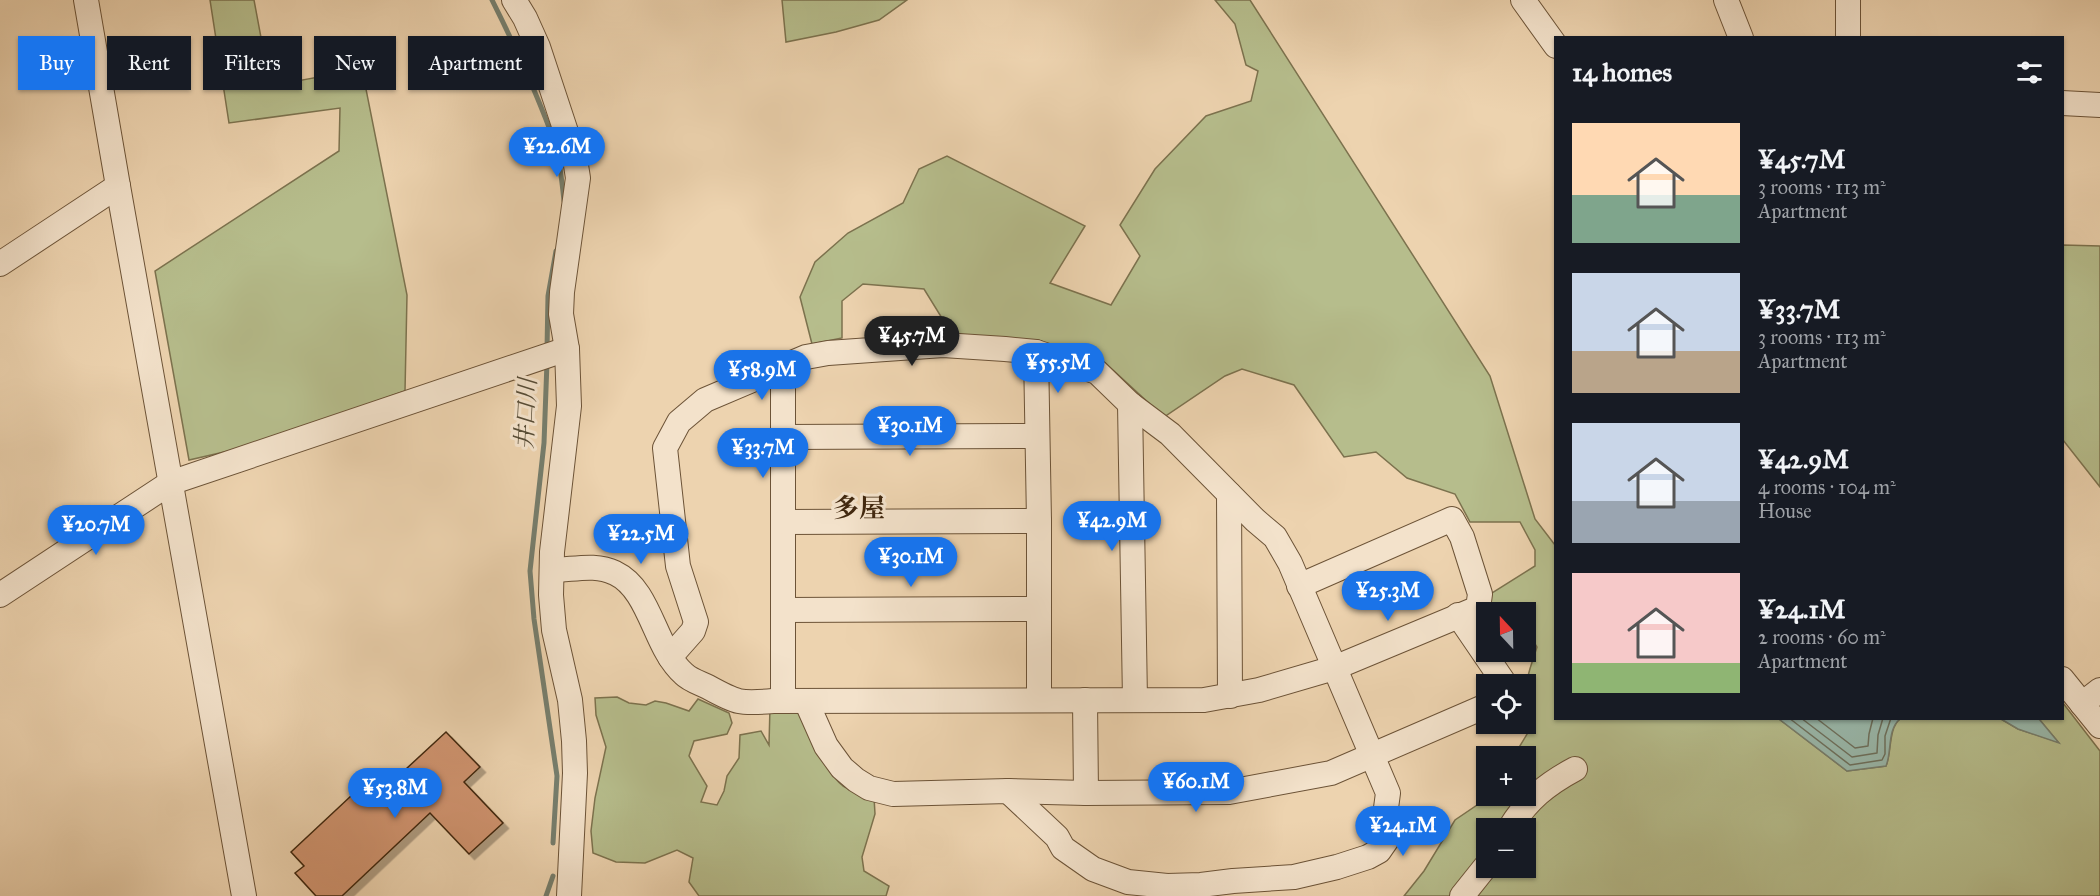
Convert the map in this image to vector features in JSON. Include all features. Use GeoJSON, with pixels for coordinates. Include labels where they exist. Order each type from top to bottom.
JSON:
{"type":"FeatureCollection","features":[{"type":"Feature","properties":{"kind":"street"},"geometry":{"type":"LineString","coordinates":[[86,0],[244,896]]}},
{"type":"Feature","properties":{"kind":"street"},"geometry":{"type":"LineString","coordinates":[[514,0],[538,47],[575,159],[578,178],[562,292],[561,314],[567,350],[569,406],[552,552],[555,630],[570,700],[574,741],[575,773],[569,896]]}},
{"type":"Feature","properties":{"kind":"street"},"geometry":{"type":"LineString","coordinates":[[1523,0],[1554,43]]}},
{"type":"Feature","properties":{"kind":"street"},"geometry":{"type":"LineString","coordinates":[[1726,0],[1740,36]]}},
{"type":"Feature","properties":{"kind":"street"},"geometry":{"type":"LineString","coordinates":[[1848,0],[1848,36]]}},
{"type":"Feature","properties":{"kind":"street"},"geometry":{"type":"LineString","coordinates":[[2064,104],[2100,105]]}},
{"type":"Feature","properties":{"kind":"street"},"geometry":{"type":"LineString","coordinates":[[0,264],[118,186]]}},
{"type":"Feature","properties":{"kind":"street"},"geometry":{"type":"LineString","coordinates":[[670,657],[693,631],[696,622],[678,566],[665,448],[679,422],[705,400],[806,357],[881,348],[943,345],[1036,352],[1097,372],[1130,404],[1170,434],[1275,537],[1299,586],[1388,792],[1386,808],[1390,825],[1388,838],[1379,851],[1337,867],[1294,877],[1201,885],[1138,884],[1093,869],[1064,848],[1057,837],[1008,791]]}},
{"type":"Feature","properties":{"kind":"street"},"geometry":{"type":"LineString","coordinates":[[0,595],[170,483],[567,350]]}},
{"type":"Feature","properties":{"kind":"street"},"geometry":{"type":"LineString","coordinates":[[1036,352],[1039,700]]}},
{"type":"Feature","properties":{"kind":"street"},"geometry":{"type":"LineString","coordinates":[[783,366],[783,610],[794,701],[832,756],[850,776],[869,788],[893,794],[1008,791],[1229,792],[1331,773],[1476,710]]}},
{"type":"Feature","properties":{"kind":"street"},"geometry":{"type":"LineString","coordinates":[[1130,404],[1135,700]]}},
{"type":"Feature","properties":{"kind":"street"},"geometry":{"type":"LineString","coordinates":[[783,436],[1037,436]]}},
{"type":"Feature","properties":{"kind":"street"},"geometry":{"type":"LineString","coordinates":[[1229,494],[1230,696]]}},
{"type":"Feature","properties":{"kind":"street"},"geometry":{"type":"LineString","coordinates":[[552,570],[598,567],[622,576],[639,596],[670,657],[684,675],[735,702],[749,703],[1204,700],[1259,690],[1334,668],[1478,608],[1480,594],[1462,537],[1452,519],[1299,586]]}},
{"type":"Feature","properties":{"kind":"street"},"geometry":{"type":"LineString","coordinates":[[784,522],[1039,520]]}},
{"type":"Feature","properties":{"kind":"street"},"geometry":{"type":"LineString","coordinates":[[783,610],[1039,609]]}},
{"type":"Feature","properties":{"kind":"street"},"geometry":{"type":"LineString","coordinates":[[1458,615],[1498,674]]}},
{"type":"Feature","properties":{"kind":"street"},"geometry":{"type":"LineString","coordinates":[[2064,680],[2091,697],[2100,726]]}},
{"type":"Feature","properties":{"kind":"street"},"geometry":{"type":"LineString","coordinates":[[1085,700],[1086,793]]}},
{"type":"Feature","properties":{"kind":"street"},"geometry":{"type":"LineString","coordinates":[[1517,818],[1533,797],[1555,780],[1575,769]]}},
{"type":"Feature","properties":{"kind":"street"},"geometry":{"type":"LineString","coordinates":[[1462,896],[1476,878]]}},
{"type":"Feature","properties":{"kind":"green space"},"geometry":{"type":"Polygon","coordinates":[[[210,0],[254,0],[261,36],[216,36],[210,0]]]}},
{"type":"Feature","properties":{"kind":"green space"},"geometry":{"type":"Polygon","coordinates":[[[782,0],[907,0],[879,20],[786,42],[782,0]]]}},
{"type":"Feature","properties":{"kind":"green space"},"geometry":{"type":"Polygon","coordinates":[[[1215,0],[1250,0],[1490,376],[1535,519],[1554,544],[1554,720],[1780,720],[1847,771],[1886,766],[1892,735],[1899,720],[2003,720],[2018,729],[2058,742],[2040,720],[2064,720],[2064,704],[2100,751],[2100,896],[1404,896],[1424,871],[1455,820],[1476,806],[1536,806],[1536,746],[1520,746],[1527,734],[1536,734],[1536,674],[1529,674],[1532,662],[1536,662],[1536,602],[1488,602],[1487,596],[1535,566],[1535,550],[1520,522],[1470,522],[1455,494],[1407,478],[1376,452],[1344,457],[1294,385],[1242,369],[1225,376],[1164,417],[1102,360],[1032,344],[953,336],[924,289],[863,284],[842,301],[842,338],[812,344],[800,297],[815,262],[848,233],[903,203],[919,169],[947,156],[1085,226],[1050,283],[1111,305],[1140,256],[1120,225],[1155,169],[1206,116],[1251,101],[1258,71],[1246,65],[1235,24],[1215,0]]]}},
{"type":"Feature","properties":{"kind":"green space"},"geometry":{"type":"Polygon","coordinates":[[[314,78],[314,90],[366,90],[407,295],[405,391],[246,447],[189,460],[155,271],[339,151],[340,108],[229,123],[224,90],[302,90],[302,80],[314,78]]]}},
{"type":"Feature","properties":{"kind":"green space"},"geometry":{"type":"Polygon","coordinates":[[[2064,245],[2100,246],[2100,487],[2064,441],[2064,245]]]}},
{"type":"Feature","properties":{"kind":"green space"},"geometry":{"type":"Polygon","coordinates":[[[617,697],[629,703],[646,705],[655,701],[689,711],[698,699],[729,713],[732,723],[727,734],[694,741],[689,756],[707,786],[701,802],[717,805],[724,791],[727,776],[739,758],[740,735],[761,731],[769,745],[770,707],[796,708],[824,761],[837,780],[851,790],[874,797],[875,814],[862,857],[864,871],[889,886],[886,896],[699,896],[689,882],[693,858],[677,850],[645,863],[616,862],[593,853],[591,831],[595,798],[606,747],[596,715],[595,698],[617,697]]]}},
{"type":"Feature","properties":{"kind":"water"},"geometry":{"type":"Polygon","coordinates":[[[1780,720],[1899,720],[1891,735],[1886,766],[1847,771],[1780,720]]]}},
{"type":"Feature","properties":{"kind":"water"},"geometry":{"type":"Polygon","coordinates":[[[2003,720],[2040,720],[2059,743],[2018,729],[2003,720]]]}},
{"type":"Feature","properties":{"kind":"building"},"geometry":{"type":"Polygon","coordinates":[[[446,732],[480,767],[464,782],[503,823],[469,854],[430,813],[342,896],[316,896],[295,873],[304,866],[291,852],[367,781],[379,794],[446,732]]]}},
{"type":"Feature","properties":{"kind":"waterway","name":"井口川"},"geometry":{"type":"LineString","coordinates":[[492,0],[525,70],[554,141],[564,201]]}},
{"type":"Feature","properties":{"kind":"waterway","name":"井口川"},"geometry":{"type":"LineString","coordinates":[[547,349],[548,296],[556,251]]}},
{"type":"Feature","properties":{"kind":"waterway","name":"井口川"},"geometry":{"type":"LineString","coordinates":[[547,362],[544,443],[530,571],[534,619],[557,776],[553,843]]}},
{"type":"Feature","properties":{"kind":"waterway","name":"井口川"},"geometry":{"type":"LineString","coordinates":[[546,896],[553,876]]}},
{"type":"Feature","properties":{"kind":"district","name":"多屋"},"geometry":{"type":"Point","coordinates":[859,508]}}]}
